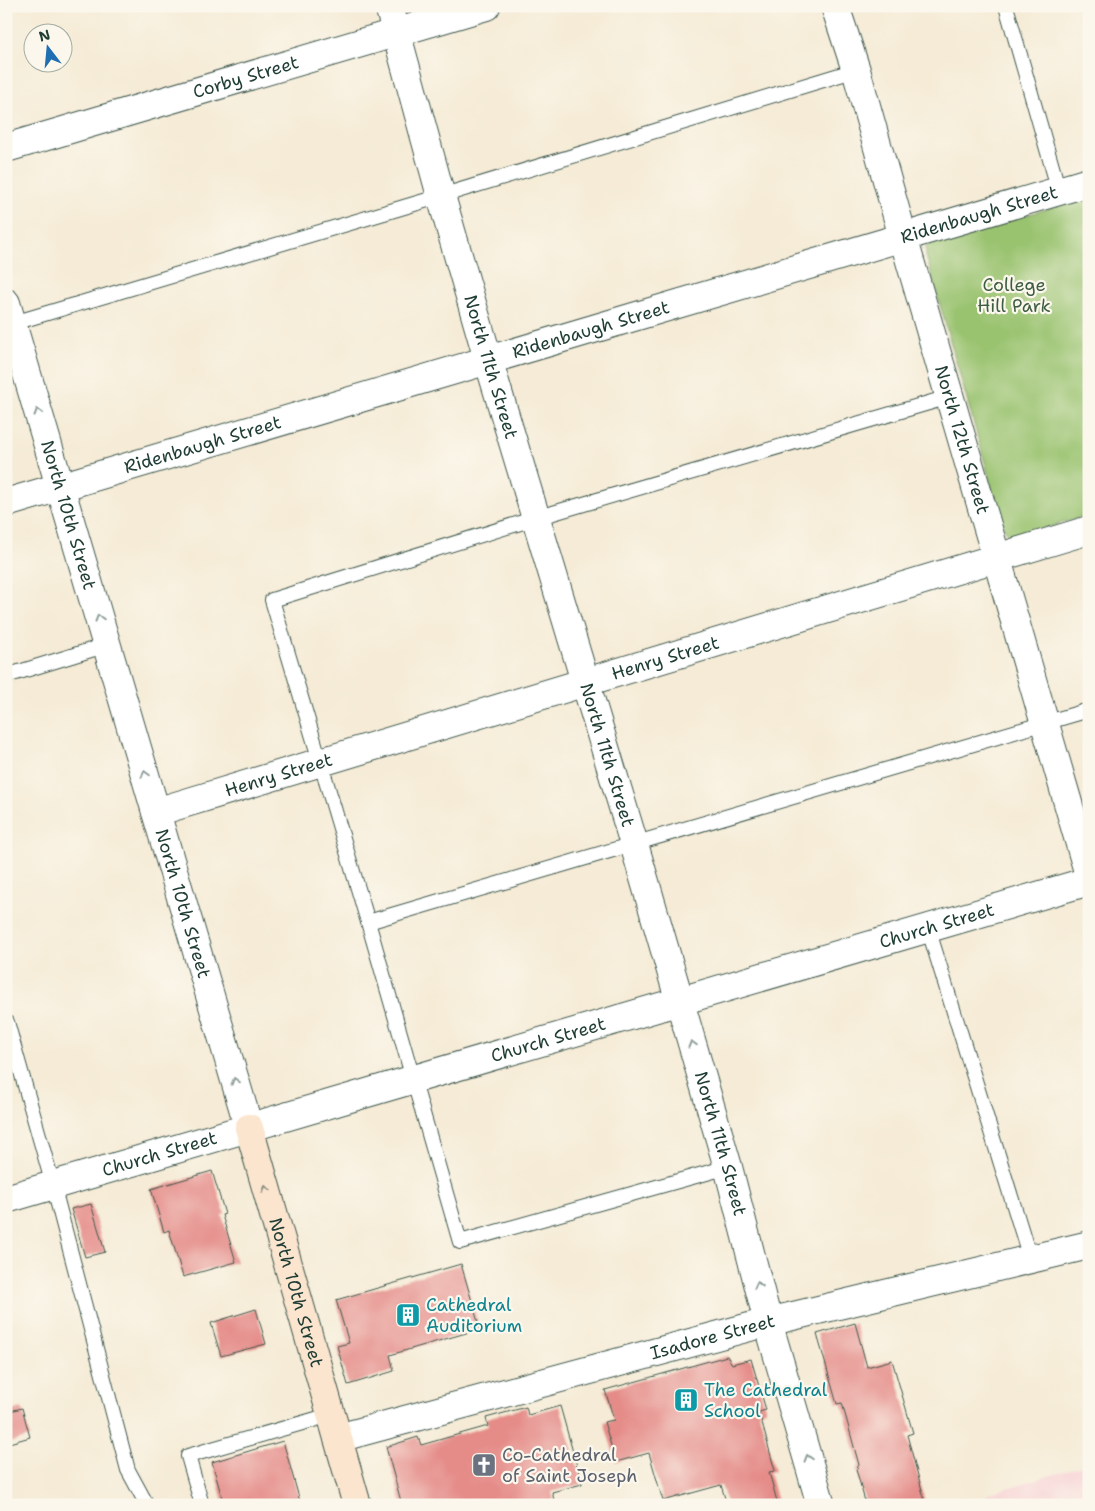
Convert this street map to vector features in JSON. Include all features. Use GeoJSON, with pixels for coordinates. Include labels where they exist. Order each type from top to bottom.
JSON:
{"type":"FeatureCollection","features":[{"type":"Feature","properties":{"kind":"street","name":"North 11th Street"},"geometry":{"type":"LineString","coordinates":[[389,6],[488,359],[634,844],[728,1167],[768,1322],[822,1505]]}},
{"type":"Feature","properties":{"kind":"street","name":"Corby Street"},"geometry":{"type":"LineString","coordinates":[[6,148],[486,6]]}},
{"type":"Feature","properties":{"kind":"street","name":"North 12th Street"},"geometry":{"type":"LineString","coordinates":[[835,6],[856,70],[949,397],[1089,875]]}},
{"type":"Feature","properties":{"kind":"street","name":"Ridenbaugh Street"},"geometry":{"type":"LineString","coordinates":[[6,503],[1089,182]]}},
{"type":"Feature","properties":{"kind":"street","name":"North 10th Street"},"geometry":{"type":"LineString","coordinates":[[8,317],[61,488],[249,1128],[357,1505]]}},
{"type":"Feature","properties":{"kind":"street","name":"Henry Street"},"geometry":{"type":"LineString","coordinates":[[156,812],[1089,530]]}},
{"type":"Feature","properties":{"kind":"street","name":"Church Street"},"geometry":{"type":"LineString","coordinates":[[6,1199],[1089,880]]}},
{"type":"Feature","properties":{"kind":"street","name":"Isadore Street"},"geometry":{"type":"LineString","coordinates":[[334,1427],[1089,1245]]}},
{"type":"Feature","properties":{"kind":"lane"},"geometry":{"type":"LineString","coordinates":[[1006,6],[1059,191]]}},
{"type":"Feature","properties":{"kind":"lane"},"geometry":{"type":"LineString","coordinates":[[8,317],[441,196],[856,70]]}},
{"type":"Feature","properties":{"kind":"lane"},"geometry":{"type":"LineString","coordinates":[[728,1167],[460,1242],[368,922],[272,600],[536,518],[949,397]]}},
{"type":"Feature","properties":{"kind":"lane"},"geometry":{"type":"LineString","coordinates":[[6,676],[107,645]]}},
{"type":"Feature","properties":{"kind":"lane"},"geometry":{"type":"LineString","coordinates":[[368,922],[1089,710]]}},
{"type":"Feature","properties":{"kind":"lane"},"geometry":{"type":"LineString","coordinates":[[928,928],[1030,1258]]}},
{"type":"Feature","properties":{"kind":"lane"},"geometry":{"type":"LineString","coordinates":[[7,1022],[53,1185],[128,1470],[147,1505]]}},
{"type":"Feature","properties":{"kind":"lane"},"geometry":{"type":"LineString","coordinates":[[202,1505],[188,1456],[334,1427]]}},
{"type":"Feature","properties":{"kind":"shaded area"},"geometry":{"type":"Polygon","coordinates":[[[1089,1464],[1089,1505],[990,1505],[987,1494],[1089,1464]]]}},
{"type":"Feature","properties":{"kind":"green space","name":"College Hill Park"},"geometry":{"type":"Polygon","coordinates":[[[1089,197],[1089,515],[1017,537],[1007,534],[1002,523],[926,256],[926,247],[935,241],[1089,197]]]}},
{"type":"Feature","properties":{"kind":"building"},"geometry":{"type":"Polygon","coordinates":[[[212,1171],[225,1214],[222,1215],[236,1262],[183,1277],[169,1230],[164,1232],[151,1189],[212,1171]]]}},
{"type":"Feature","properties":{"kind":"building"},"geometry":{"type":"Polygon","coordinates":[[[91,1204],[105,1252],[85,1257],[71,1209],[91,1204]]]}},
{"type":"Feature","properties":{"kind":"building","name":"Cathedral Auditorium"},"geometry":{"type":"Polygon","coordinates":[[[461,1264],[480,1329],[390,1355],[394,1371],[348,1385],[337,1346],[349,1343],[336,1300],[461,1264]]]}},
{"type":"Feature","properties":{"kind":"building"},"geometry":{"type":"Polygon","coordinates":[[[256,1309],[266,1344],[221,1356],[211,1323],[256,1309]]]}},
{"type":"Feature","properties":{"kind":"building"},"geometry":{"type":"Polygon","coordinates":[[[855,1323],[867,1367],[892,1360],[913,1433],[907,1435],[926,1505],[866,1505],[856,1470],[859,1465],[842,1403],[837,1404],[817,1334],[855,1323]]]}},
{"type":"Feature","properties":{"kind":"building","name":"The Cathedral School"},"geometry":{"type":"Polygon","coordinates":[[[727,1356],[732,1364],[751,1359],[766,1410],[759,1412],[775,1471],[769,1472],[778,1505],[727,1505],[721,1485],[663,1501],[649,1453],[616,1462],[604,1422],[614,1420],[605,1390],[727,1356]]]}},
{"type":"Feature","properties":{"kind":"building","name":"Co-Cathedral of Saint Joseph"},"geometry":{"type":"Polygon","coordinates":[[[560,1406],[582,1484],[552,1492],[554,1500],[539,1505],[402,1505],[386,1447],[418,1437],[421,1445],[488,1426],[486,1418],[526,1407],[528,1415],[560,1406]]]}},
{"type":"Feature","properties":{"kind":"building"},"geometry":{"type":"Polygon","coordinates":[[[22,1408],[30,1437],[6,1444],[6,1412],[22,1408]]]}},
{"type":"Feature","properties":{"kind":"building"},"geometry":{"type":"Polygon","coordinates":[[[283,1441],[301,1505],[224,1505],[212,1462],[283,1441]]]}},
{"type":"Feature","properties":{"kind":"place","name":"Cathedral Auditorium"},"geometry":{"type":"Point","coordinates":[408,1315]}},
{"type":"Feature","properties":{"kind":"place","name":"The Cathedral School"},"geometry":{"type":"Point","coordinates":[686,1400]}},
{"type":"Feature","properties":{"kind":"place","name":"Co-Cathedral of Saint Joseph"},"geometry":{"type":"Point","coordinates":[484,1465]}}]}
